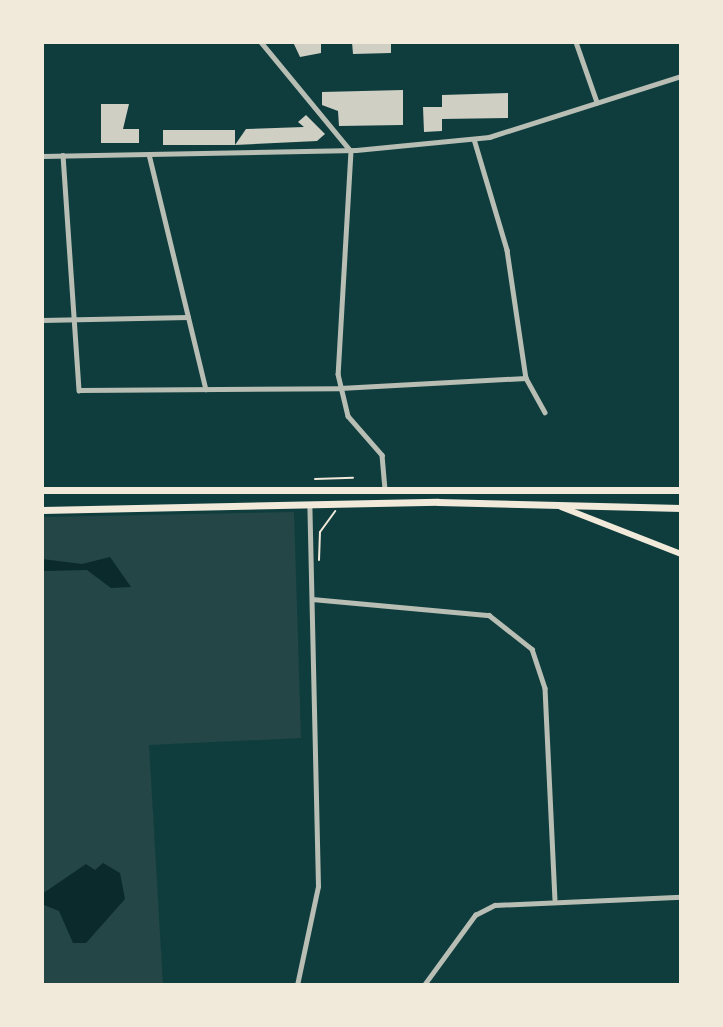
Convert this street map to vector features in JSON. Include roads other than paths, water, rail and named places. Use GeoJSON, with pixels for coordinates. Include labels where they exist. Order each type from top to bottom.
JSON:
{"type":"FeatureCollection","features":[{"type":"Feature","properties":{"kind":"highway"},"geometry":{"type":"LineString","coordinates":[[42,490],[681,490]]}},
{"type":"Feature","properties":{"kind":"highway"},"geometry":{"type":"LineString","coordinates":[[42,510],[309,504],[681,508]]}},
{"type":"Feature","properties":{"kind":"main road"},"geometry":{"type":"LineString","coordinates":[[555,506],[637,531],[681,554]]}},
{"type":"Feature","properties":{"kind":"street"},"geometry":{"type":"LineString","coordinates":[[261,42],[351,151],[340,388],[348,416],[382,455],[385,488]]}},
{"type":"Feature","properties":{"kind":"street"},"geometry":{"type":"LineString","coordinates":[[576,42],[597,102]]}},
{"type":"Feature","properties":{"kind":"street"},"geometry":{"type":"LineString","coordinates":[[42,156],[351,151],[474,139],[681,76]]}},
{"type":"Feature","properties":{"kind":"street"},"geometry":{"type":"LineString","coordinates":[[474,139],[510,261],[526,378],[545,412]]}},
{"type":"Feature","properties":{"kind":"street"},"geometry":{"type":"LineString","coordinates":[[149,154],[206,389]]}},
{"type":"Feature","properties":{"kind":"street"},"geometry":{"type":"LineString","coordinates":[[63,155],[79,390],[340,388],[526,378]]}},
{"type":"Feature","properties":{"kind":"street"},"geometry":{"type":"LineString","coordinates":[[42,320],[188,317]]}},
{"type":"Feature","properties":{"kind":"street"},"geometry":{"type":"LineString","coordinates":[[297,985],[318,886],[309,504]]}},
{"type":"Feature","properties":{"kind":"street"},"geometry":{"type":"LineString","coordinates":[[312,599],[489,615],[532,649],[545,688],[555,899]]}},
{"type":"Feature","properties":{"kind":"street"},"geometry":{"type":"LineString","coordinates":[[424,985],[475,915],[495,905],[555,899],[681,897]]}}]}
